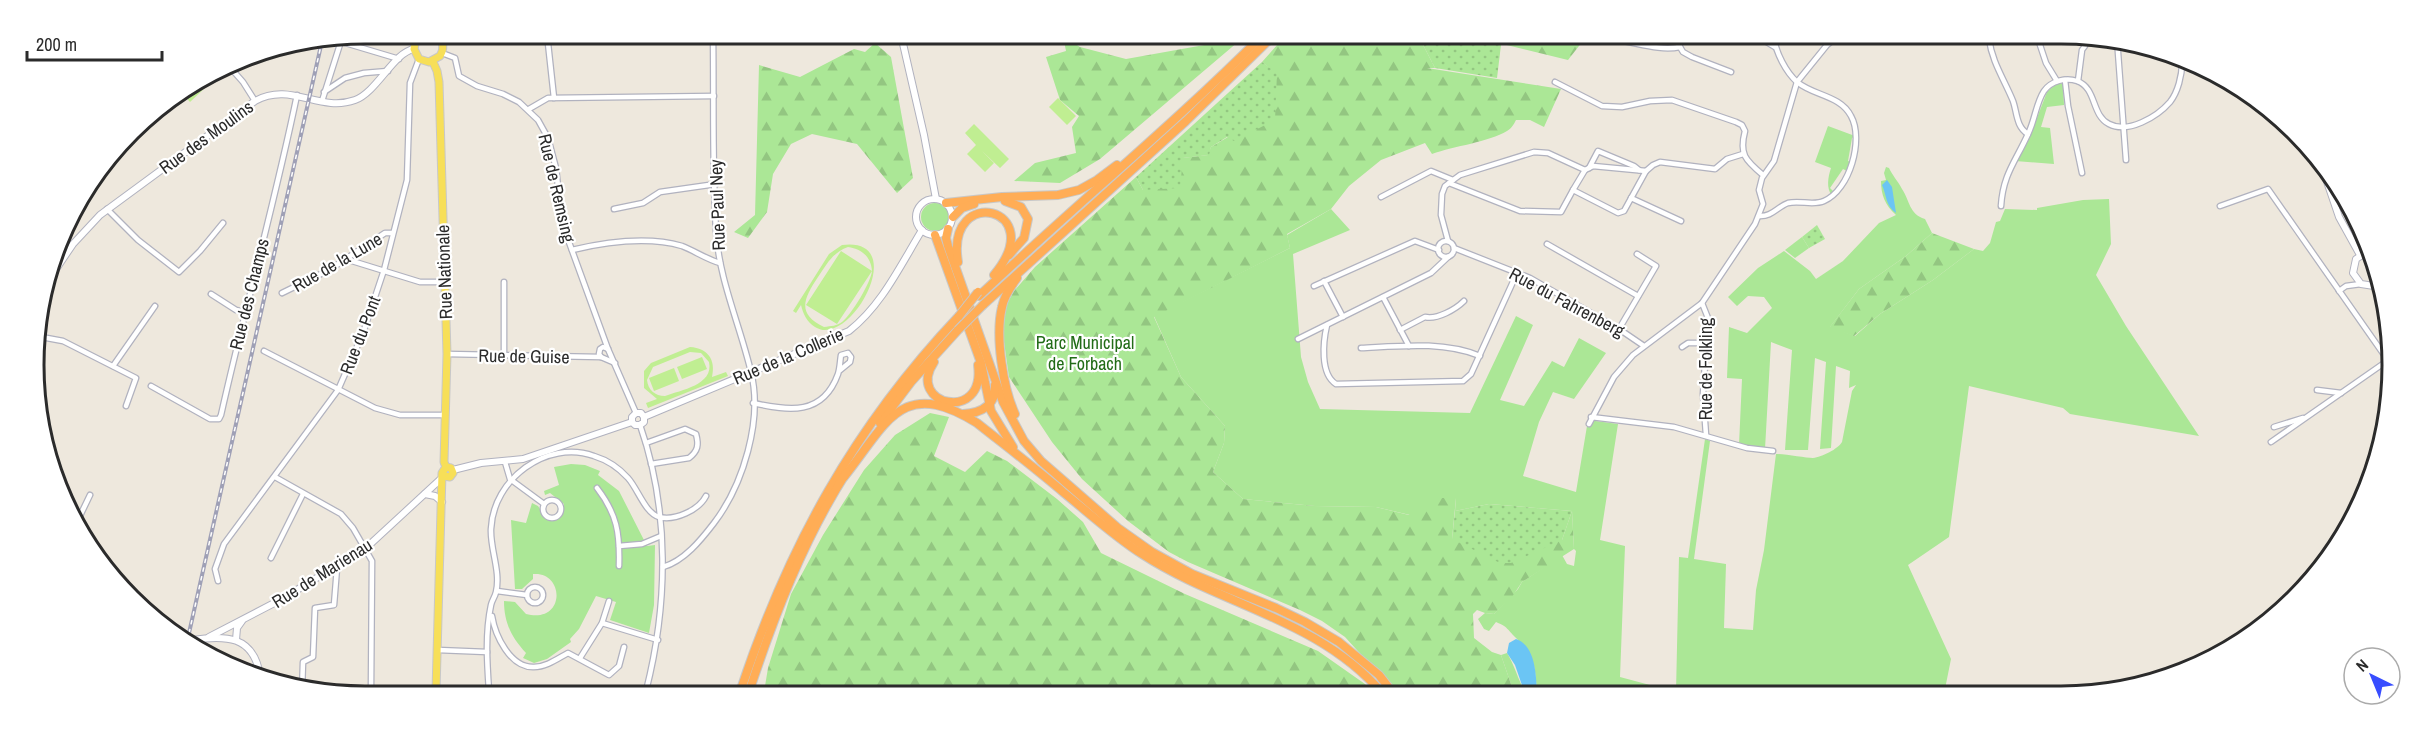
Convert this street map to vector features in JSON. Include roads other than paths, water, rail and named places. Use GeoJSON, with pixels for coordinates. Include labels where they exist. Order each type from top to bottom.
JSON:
{"type":"FeatureCollection","features":[{"type":"Feature","properties":{"kind":"highway"},"geometry":{"type":"LineString","coordinates":[[978,294],[1213,86],[1254,44]]}},
{"type":"Feature","properties":{"kind":"highway"},"geometry":{"type":"LineString","coordinates":[[751,686],[769,632],[802,554],[844,477],[883,418],[911,382],[983,305],[1140,164],[1265,44]]}},
{"type":"Feature","properties":{"kind":"highway"},"geometry":{"type":"LineString","coordinates":[[946,203],[1002,197],[1058,195],[1078,190],[1097,180],[1151,142]]}},
{"type":"Feature","properties":{"kind":"highway"},"geometry":{"type":"LineString","coordinates":[[742,686],[761,629],[795,550],[837,473],[893,391],[1017,248],[1027,231],[1028,219],[1021,207],[1004,201],[970,204],[952,217]]}},
{"type":"Feature","properties":{"kind":"highway"},"geometry":{"type":"LineString","coordinates":[[961,278],[957,242],[966,221],[975,214],[986,212],[996,214],[1003,219],[1012,236],[1009,255]]}},
{"type":"Feature","properties":{"kind":"highway"},"geometry":{"type":"LineString","coordinates":[[948,229],[946,238],[948,246],[961,278],[993,376],[1014,425],[1024,441],[1058,476],[1118,528],[1152,552],[1192,574],[1276,608],[1340,642],[1379,675],[1388,686]]}},
{"type":"Feature","properties":{"kind":"highway"},"geometry":{"type":"LineString","coordinates":[[935,235],[976,350],[984,376],[989,405],[1009,442],[1032,467]]}},
{"type":"Feature","properties":{"kind":"highway"},"geometry":{"type":"LineString","coordinates":[[1036,255],[1014,282],[1005,298],[1000,330],[1011,405],[1032,446],[1058,476]]}},
{"type":"Feature","properties":{"kind":"highway"},"geometry":{"type":"LineString","coordinates":[[945,344],[932,365],[927,380],[934,396],[948,403],[956,403],[968,398],[974,390],[979,373],[976,350]]}},
{"type":"Feature","properties":{"kind":"highway"},"geometry":{"type":"LineString","coordinates":[[962,414],[977,412],[989,405],[995,393],[993,376]]}},
{"type":"Feature","properties":{"kind":"highway"},"geometry":{"type":"LineString","coordinates":[[844,477],[879,430],[894,413],[904,407],[917,403],[929,404],[962,414],[1141,554],[1172,572],[1304,632],[1336,650],[1376,686]]}},
{"type":"Feature","properties":{"kind":"main road"},"geometry":{"type":"LineString","coordinates":[[416,44],[414,49],[419,59],[433,62],[442,52],[443,47],[440,44]]}},
{"type":"Feature","properties":{"kind":"main road","name":"Rue Nationale"},"geometry":{"type":"LineString","coordinates":[[433,62],[439,82],[447,354],[444,462],[448,473],[442,492],[436,686]]}},
{"type":"Feature","properties":{"kind":"street"},"geometry":{"type":"LineString","coordinates":[[322,101],[340,44]]}},
{"type":"Feature","properties":{"kind":"street"},"geometry":{"type":"LineString","coordinates":[[354,44],[399,59]]}},
{"type":"Feature","properties":{"kind":"street"},"geometry":{"type":"LineString","coordinates":[[548,44],[554,98]]}},
{"type":"Feature","properties":{"kind":"street","name":"Rue Paul Ney"},"geometry":{"type":"LineString","coordinates":[[663,567],[675,564],[703,537],[730,498],[744,468],[749,447],[753,404],[751,372],[720,263],[716,231],[713,44]]}},
{"type":"Feature","properties":{"kind":"street"},"geometry":{"type":"LineString","coordinates":[[903,44],[936,198]]}},
{"type":"Feature","properties":{"kind":"street"},"geometry":{"type":"LineString","coordinates":[[1644,44],[1668,49],[1680,47]]}},
{"type":"Feature","properties":{"kind":"street"},"geometry":{"type":"LineString","coordinates":[[1678,44],[1683,52],[1692,57],[1731,72]]}},
{"type":"Feature","properties":{"kind":"street"},"geometry":{"type":"LineString","coordinates":[[1770,44],[1775,47]]}},
{"type":"Feature","properties":{"kind":"street"},"geometry":{"type":"LineString","coordinates":[[1759,216],[1769,215],[1784,204],[1792,202],[1824,201],[1841,185],[1854,159],[1856,126],[1850,113],[1841,104],[1797,82],[1775,44]]}},
{"type":"Feature","properties":{"kind":"street"},"geometry":{"type":"LineString","coordinates":[[1589,424],[1614,377],[1633,355],[1702,303],[1759,216],[1763,204],[1759,190],[1763,175],[1774,161],[1797,82],[1828,44]]}},
{"type":"Feature","properties":{"kind":"street"},"geometry":{"type":"LineString","coordinates":[[1990,44],[1991,54],[2013,102],[2020,126],[2028,134]]}},
{"type":"Feature","properties":{"kind":"street"},"geometry":{"type":"LineString","coordinates":[[2040,44],[2046,63],[2057,81]]}},
{"type":"Feature","properties":{"kind":"street"},"geometry":{"type":"LineString","coordinates":[[2078,81],[2082,50],[2085,46]]}},
{"type":"Feature","properties":{"kind":"street","name":"Rue des Moulins"},"geometry":{"type":"LineString","coordinates":[[61,262],[78,237],[107,209],[255,101],[276,93],[338,104],[359,98],[406,51],[414,49]]}},
{"type":"Feature","properties":{"kind":"street"},"geometry":{"type":"LineString","coordinates":[[2118,49],[2126,160]]}},
{"type":"Feature","properties":{"kind":"street","name":"Rue de Remsing"},"geometry":{"type":"LineString","coordinates":[[442,52],[455,58],[456,70],[464,79],[511,97],[529,109],[548,138],[555,168],[560,213],[605,339],[606,353]]}},
{"type":"Feature","properties":{"kind":"street","name":"Rue du Pont"},"geometry":{"type":"LineString","coordinates":[[218,581],[215,569],[224,544],[338,390],[363,333],[384,270],[407,180],[409,94],[412,75],[419,59]]}},
{"type":"Feature","properties":{"kind":"street"},"geometry":{"type":"LineString","coordinates":[[2001,206],[2002,188],[2010,165],[2028,134],[2044,90],[2057,81],[2078,81],[2085,85],[2102,120],[2110,125],[2137,124],[2156,114],[2171,101],[2178,85],[2182,67]]}},
{"type":"Feature","properties":{"kind":"street"},"geometry":{"type":"LineString","coordinates":[[324,92],[345,78],[364,73],[388,71]]}},
{"type":"Feature","properties":{"kind":"street"},"geometry":{"type":"LineString","coordinates":[[234,72],[255,101]]}},
{"type":"Feature","properties":{"kind":"street"},"geometry":{"type":"LineString","coordinates":[[2066,80],[2068,106],[2082,174]]}},
{"type":"Feature","properties":{"kind":"street"},"geometry":{"type":"LineString","coordinates":[[1555,82],[1602,106],[1622,107],[1650,101],[1672,100],[1736,122],[1744,128],[1743,154],[1763,175]]}},
{"type":"Feature","properties":{"kind":"street","name":"Rue des Champs"},"geometry":{"type":"LineString","coordinates":[[151,386],[210,419],[219,419],[285,155],[297,95]]}},
{"type":"Feature","properties":{"kind":"street"},"geometry":{"type":"LineString","coordinates":[[529,109],[548,98],[714,96]]}},
{"type":"Feature","properties":{"kind":"street"},"geometry":{"type":"LineString","coordinates":[[1381,197],[1431,171],[1451,182],[1520,211],[1561,212],[1598,151],[1640,170]]}},
{"type":"Feature","properties":{"kind":"street"},"geometry":{"type":"LineString","coordinates":[[1298,339],[1431,273],[1453,254],[1454,248],[1448,241],[1441,215],[1441,204],[1442,194],[1460,175],[1534,152],[1548,153],[1587,169],[1593,166],[1646,171]]}},
{"type":"Feature","properties":{"kind":"street"},"geometry":{"type":"LineString","coordinates":[[1573,190],[1618,213],[1624,211],[1646,171],[1660,162],[1715,169],[1727,159],[1743,154]]}},
{"type":"Feature","properties":{"kind":"street"},"geometry":{"type":"LineString","coordinates":[[614,209],[643,203],[660,192],[716,184]]}},
{"type":"Feature","properties":{"kind":"street"},"geometry":{"type":"LineString","coordinates":[[2329,188],[2339,217],[2361,251]]}},
{"type":"Feature","properties":{"kind":"street"},"geometry":{"type":"LineString","coordinates":[[2220,206],[2268,189],[2382,353]]}},
{"type":"Feature","properties":{"kind":"street"},"geometry":{"type":"LineString","coordinates":[[936,198],[946,203],[952,217],[948,229],[935,235],[922,230],[916,220],[918,209],[925,201],[936,198]]}},
{"type":"Feature","properties":{"kind":"street"},"geometry":{"type":"LineString","coordinates":[[1631,198],[1681,221]]}},
{"type":"Feature","properties":{"kind":"street"},"geometry":{"type":"LineString","coordinates":[[107,209],[138,240],[178,272],[200,251],[223,223]]}},
{"type":"Feature","properties":{"kind":"street","name":"Rue de la Collerie"},"geometry":{"type":"LineString","coordinates":[[644,417],[842,334],[863,320],[881,298],[922,230]]}},
{"type":"Feature","properties":{"kind":"street","name":"Rue de la Lune"},"geometry":{"type":"LineString","coordinates":[[282,293],[329,270],[385,233],[392,233]]}},
{"type":"Feature","properties":{"kind":"street"},"geometry":{"type":"LineString","coordinates":[[572,250],[657,240],[685,247],[720,263]]}},
{"type":"Feature","properties":{"kind":"street"},"geometry":{"type":"LineString","coordinates":[[1314,286],[1415,241],[1439,250]]}},
{"type":"Feature","properties":{"kind":"street"},"geometry":{"type":"LineString","coordinates":[[1448,241],[1440,244],[1439,250],[1442,256],[1448,256]]}},
{"type":"Feature","properties":{"kind":"street"},"geometry":{"type":"LineString","coordinates":[[1547,244],[1638,296]]}},
{"type":"Feature","properties":{"kind":"street","name":"Rue du Fahrenberg"},"geometry":{"type":"LineString","coordinates":[[1454,248],[1530,278],[1644,346]]}},
{"type":"Feature","properties":{"kind":"street"},"geometry":{"type":"LineString","coordinates":[[1619,329],[1656,266],[1637,254]]}},
{"type":"Feature","properties":{"kind":"street"},"geometry":{"type":"LineString","coordinates":[[2346,286],[2356,259],[2362,254]]}},
{"type":"Feature","properties":{"kind":"street"},"geometry":{"type":"LineString","coordinates":[[348,257],[420,282],[444,282]]}},
{"type":"Feature","properties":{"kind":"street"},"geometry":{"type":"LineString","coordinates":[[2353,270],[2356,280],[2361,284]]}},
{"type":"Feature","properties":{"kind":"street"},"geometry":{"type":"LineString","coordinates":[[1327,325],[1324,338],[1327,371],[1336,384],[1463,381],[1471,374],[1480,356],[1517,273]]}},
{"type":"Feature","properties":{"kind":"street"},"geometry":{"type":"LineString","coordinates":[[1324,281],[1343,317]]}},
{"type":"Feature","properties":{"kind":"street"},"geometry":{"type":"LineString","coordinates":[[504,282],[504,355]]}},
{"type":"Feature","properties":{"kind":"street"},"geometry":{"type":"LineString","coordinates":[[2339,291],[2346,286],[2361,284],[2373,286]]}},
{"type":"Feature","properties":{"kind":"street","name":"Rue des Champs"},"geometry":{"type":"LineString","coordinates":[[211,294],[236,310],[244,312]]}},
{"type":"Feature","properties":{"kind":"street"},"geometry":{"type":"LineString","coordinates":[[1383,297],[1409,346]]}},
{"type":"Feature","properties":{"kind":"street"},"geometry":{"type":"LineString","coordinates":[[1400,330],[1425,317],[1430,318],[1457,308],[1464,301]]}},
{"type":"Feature","properties":{"kind":"street","name":"Rue de Folkling"},"geometry":{"type":"LineString","coordinates":[[1702,303],[1708,318],[1702,394],[1707,435]]}},
{"type":"Feature","properties":{"kind":"street"},"geometry":{"type":"LineString","coordinates":[[113,366],[155,306]]}},
{"type":"Feature","properties":{"kind":"street"},"geometry":{"type":"LineString","coordinates":[[45,338],[63,341],[136,378],[126,406]]}},
{"type":"Feature","properties":{"kind":"street"},"geometry":{"type":"LineString","coordinates":[[1682,346],[1688,343],[1707,343]]}},
{"type":"Feature","properties":{"kind":"street"},"geometry":{"type":"LineString","coordinates":[[1361,348],[1409,346],[1461,348],[1480,356]]}},
{"type":"Feature","properties":{"kind":"street"},"geometry":{"type":"LineString","coordinates":[[264,351],[375,408],[400,415],[445,415]]}},
{"type":"Feature","properties":{"kind":"street"},"geometry":{"type":"LineString","coordinates":[[606,353],[615,363],[636,413]]}},
{"type":"Feature","properties":{"kind":"street","name":"Rue de Guise"},"geometry":{"type":"LineString","coordinates":[[447,354],[606,353]]}},
{"type":"Feature","properties":{"kind":"street"},"geometry":{"type":"LineString","coordinates":[[2271,442],[2382,364]]}},
{"type":"Feature","properties":{"kind":"street"},"geometry":{"type":"LineString","coordinates":[[753,404],[785,410],[809,406],[820,400],[830,389],[839,371]]}},
{"type":"Feature","properties":{"kind":"street"},"geometry":{"type":"LineString","coordinates":[[2317,390],[2341,393]]}},
{"type":"Feature","properties":{"kind":"street"},"geometry":{"type":"LineString","coordinates":[[636,413],[641,413],[644,417],[644,422],[640,425]]}},
{"type":"Feature","properties":{"kind":"street"},"geometry":{"type":"LineString","coordinates":[[632,422],[632,417],[636,413]]}},
{"type":"Feature","properties":{"kind":"street"},"geometry":{"type":"LineString","coordinates":[[2274,427],[2308,416]]}},
{"type":"Feature","properties":{"kind":"street"},"geometry":{"type":"LineString","coordinates":[[1591,417],[1674,427],[1747,448],[1773,451]]}},
{"type":"Feature","properties":{"kind":"street"},"geometry":{"type":"LineString","coordinates":[[632,422],[640,425]]}},
{"type":"Feature","properties":{"kind":"street"},"geometry":{"type":"LineString","coordinates":[[448,473],[481,463],[523,459],[632,422]]}},
{"type":"Feature","properties":{"kind":"street"},"geometry":{"type":"LineString","coordinates":[[640,425],[651,464],[660,517],[663,567],[662,610],[658,640],[647,686]]}},
{"type":"Feature","properties":{"kind":"street"},"geometry":{"type":"LineString","coordinates":[[646,443],[685,429],[696,434],[698,441],[697,448],[689,458],[651,464]]}},
{"type":"Feature","properties":{"kind":"street"},"geometry":{"type":"LineString","coordinates":[[489,686],[487,652],[490,608],[497,591],[491,528],[496,506],[510,479],[532,463],[553,454],[573,452],[592,455],[607,461],[628,478],[651,513],[660,517],[688,512],[700,505],[706,496]]}},
{"type":"Feature","properties":{"kind":"street"},"geometry":{"type":"LineString","coordinates":[[505,462],[510,479],[544,504]]}},
{"type":"Feature","properties":{"kind":"street","name":"Rue de Marienau"},"geometry":{"type":"LineString","coordinates":[[209,638],[337,568],[366,548],[448,473]]}},
{"type":"Feature","properties":{"kind":"street"},"geometry":{"type":"LineString","coordinates":[[275,477],[341,514],[366,548],[372,561],[371,686]]}},
{"type":"Feature","properties":{"kind":"street"},"geometry":{"type":"LineString","coordinates":[[597,488],[614,513],[619,546],[619,566]]}},
{"type":"Feature","properties":{"kind":"street"},"geometry":{"type":"LineString","coordinates":[[271,558],[303,494]]}},
{"type":"Feature","properties":{"kind":"street"},"geometry":{"type":"LineString","coordinates":[[425,494],[435,496],[442,502]]}},
{"type":"Feature","properties":{"kind":"street"},"geometry":{"type":"LineString","coordinates":[[81,514],[90,495]]}},
{"type":"Feature","properties":{"kind":"street"},"geometry":{"type":"LineString","coordinates":[[619,546],[642,544],[661,536]]}},
{"type":"Feature","properties":{"kind":"street"},"geometry":{"type":"LineString","coordinates":[[302,680],[303,662],[313,657],[315,608],[334,605],[337,568]]}},
{"type":"Feature","properties":{"kind":"street"},"geometry":{"type":"LineString","coordinates":[[497,591],[527,595]]}},
{"type":"Feature","properties":{"kind":"street"},"geometry":{"type":"LineString","coordinates":[[580,658],[602,623],[609,601]]}},
{"type":"Feature","properties":{"kind":"street"},"geometry":{"type":"LineString","coordinates":[[490,608],[501,642],[519,663],[532,668],[568,653],[609,675],[619,666],[624,647]]}},
{"type":"Feature","properties":{"kind":"street"},"geometry":{"type":"LineString","coordinates":[[236,640],[237,628],[243,621]]}},
{"type":"Feature","properties":{"kind":"street"},"geometry":{"type":"LineString","coordinates":[[602,623],[658,640]]}},
{"type":"Feature","properties":{"kind":"street"},"geometry":{"type":"LineString","coordinates":[[198,640],[223,636],[236,640],[251,653],[257,667]]}},
{"type":"Feature","properties":{"kind":"street"},"geometry":{"type":"LineString","coordinates":[[438,650],[487,652]]}},
{"type":"Feature","properties":{"kind":"water"},"geometry":{"type":"Polygon","coordinates":[[[1887,180],[1892,187],[1896,213],[1888,204],[1882,185],[1887,180]]]}},
{"type":"Feature","properties":{"kind":"water"},"geometry":{"type":"Polygon","coordinates":[[[1516,639],[1528,648],[1534,662],[1536,686],[1522,686],[1515,665],[1507,653],[1509,643],[1516,639]]]}},
{"type":"Feature","properties":{"kind":"railway"},"geometry":{"type":"LineString","coordinates":[[189,634],[321,46]]}},
{"type":"Feature","properties":{"kind":"park label","name":"Parc Municipal de Forbach"},"geometry":{"type":"Point","coordinates":[1085,352]}}]}
